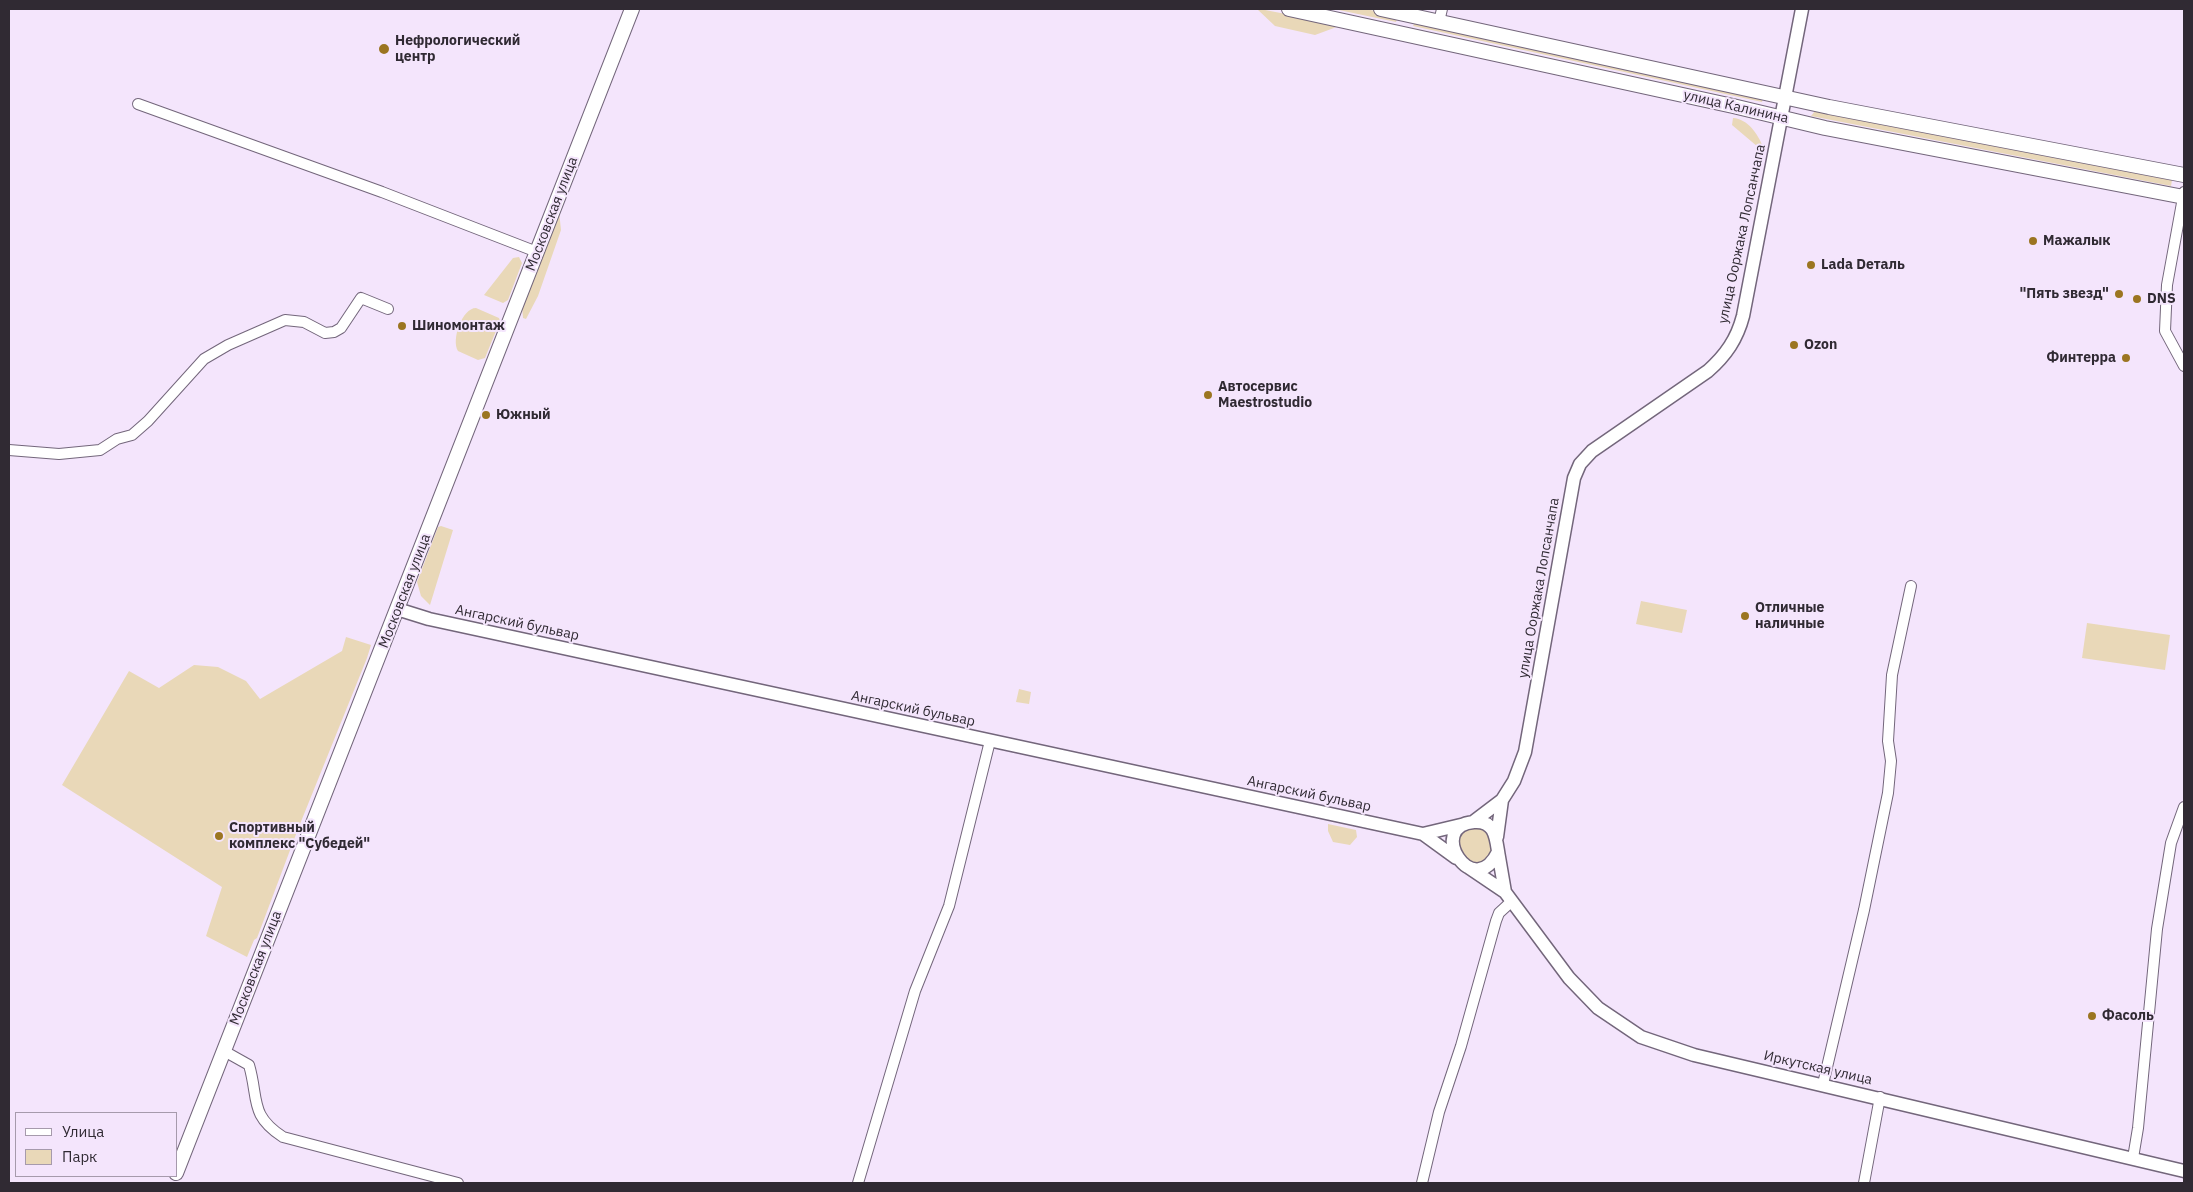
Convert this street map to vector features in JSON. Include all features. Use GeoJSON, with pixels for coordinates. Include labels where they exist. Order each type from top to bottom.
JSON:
{"type":"FeatureCollection","features":[{"type":"Feature","properties":{"kind":"main road","name":"Московская улица"},"geometry":{"type":"LineString","coordinates":[[178,1169],[632,9]]}},
{"type":"Feature","properties":{"kind":"main road","name":"улица Калинина"},"geometry":{"type":"LineString","coordinates":[[1289,9],[1825,128],[2184,195]]}},
{"type":"Feature","properties":{"kind":"main road","name":"улица Калинина"},"geometry":{"type":"LineString","coordinates":[[1381,9],[1400,13],[1440,15],[1786,97],[2184,175]]}},
{"type":"Feature","properties":{"kind":"main road"},"geometry":{"type":"LineString","coordinates":[[1396,32],[1400,13]]}},
{"type":"Feature","properties":{"kind":"street","name":"улица Ооржака Лопсанчапа"},"geometry":{"type":"LineString","coordinates":[[1469,823],[1502,800],[1514,781],[1524,752],[1574,478],[1580,464],[1592,451],[1708,371],[1730,348],[1742,316],[1802,9]]}},
{"type":"Feature","properties":{"kind":"street"},"geometry":{"type":"LineString","coordinates":[[138,104],[382,192],[537,252]]}},
{"type":"Feature","properties":{"kind":"street"},"geometry":{"type":"LineString","coordinates":[[2184,195],[2167,285],[2164,331],[2184,366]]}},
{"type":"Feature","properties":{"kind":"street"},"geometry":{"type":"LineString","coordinates":[[9,450],[59,454],[100,450],[117,439],[132,435],[204,359],[228,345],[285,320],[304,322],[325,333],[334,332],[341,328],[360,298],[388,309]]}},
{"type":"Feature","properties":{"kind":"street"},"geometry":{"type":"LineString","coordinates":[[1822,1084],[1862,920],[1888,793],[1891,761],[1888,741],[1892,675],[1912,586]]}},
{"type":"Feature","properties":{"kind":"street","name":"Ангарский бульвар"},"geometry":{"type":"LineString","coordinates":[[397,609],[429,619],[1423,834],[1456,858]]}},
{"type":"Feature","properties":{"kind":"street"},"geometry":{"type":"LineString","coordinates":[[858,1183],[915,991],[949,906],[990,741]]}},
{"type":"Feature","properties":{"kind":"street","name":"улица Ооржака Лопсанчапа"},"geometry":{"type":"LineString","coordinates":[[1497,837],[1502,800]]}},
{"type":"Feature","properties":{"kind":"street"},"geometry":{"type":"LineString","coordinates":[[2133,1158],[2138,1128],[2157,929],[2171,843],[2184,807]]}},
{"type":"Feature","properties":{"kind":"street"},"geometry":{"type":"LineString","coordinates":[[1469,823],[1488,825],[1497,837],[1498,852],[1495,858],[1483,867],[1468,867],[1456,858],[1452,843],[1454,836],[1469,823]]}},
{"type":"Feature","properties":{"kind":"street","name":"Ангарский бульвар"},"geometry":{"type":"LineString","coordinates":[[1423,834],[1469,823]]}},
{"type":"Feature","properties":{"kind":"street","name":"Иркутская улица"},"geometry":{"type":"LineString","coordinates":[[1498,852],[1509,896]]}},
{"type":"Feature","properties":{"kind":"street","name":"Иркутская улица"},"geometry":{"type":"LineString","coordinates":[[1468,867],[1509,896],[1586,998],[1609,1018],[1652,1043],[2184,1171]]}},
{"type":"Feature","properties":{"kind":"street"},"geometry":{"type":"LineString","coordinates":[[1422,1183],[1439,1112],[1461,1046],[1496,921],[1509,896]]}},
{"type":"Feature","properties":{"kind":"street"},"geometry":{"type":"LineString","coordinates":[[224,1051],[249,1064],[260,1117],[267,1127],[283,1137],[458,1183]]}},
{"type":"Feature","properties":{"kind":"street"},"geometry":{"type":"LineString","coordinates":[[1864,1183],[1880,1098]]}},
{"type":"Feature","properties":{"kind":"green space"},"geometry":{"type":"Polygon","coordinates":[[[1257,9],[1342,25],[1315,35],[1275,26],[1257,9]]]}},
{"type":"Feature","properties":{"kind":"green space"},"geometry":{"type":"Polygon","coordinates":[[[1334,9],[1366,9],[1398,16],[1396,22],[1334,9]]]}},
{"type":"Feature","properties":{"kind":"green space"},"geometry":{"type":"Polygon","coordinates":[[[1416,20],[1764,95],[1762,102],[1413,26],[1416,20]]]}},
{"type":"Feature","properties":{"kind":"green space"},"geometry":{"type":"Polygon","coordinates":[[[1815,111],[2172,180],[2171,186],[1811,116],[1815,111]]]}},
{"type":"Feature","properties":{"kind":"green space"},"geometry":{"type":"Polygon","coordinates":[[[1733,118],[1748,124],[1763,147],[1758,147],[1732,125],[1733,118]]]}},
{"type":"Feature","properties":{"kind":"green space"},"geometry":{"type":"Polygon","coordinates":[[[559,211],[561,230],[538,296],[526,319],[523,318],[522,306],[559,211]]]}},
{"type":"Feature","properties":{"kind":"green space"},"geometry":{"type":"Polygon","coordinates":[[[519,257],[522,263],[508,300],[503,303],[484,295],[513,258],[519,257]]]}},
{"type":"Feature","properties":{"kind":"green space"},"geometry":{"type":"Polygon","coordinates":[[[476,308],[499,318],[500,321],[485,358],[478,360],[458,351],[456,346],[457,333],[462,319],[471,309],[476,308]]]}},
{"type":"Feature","properties":{"kind":"green space"},"geometry":{"type":"Polygon","coordinates":[[[441,526],[453,530],[430,605],[421,596],[417,582],[438,527],[441,526]]]}},
{"type":"Feature","properties":{"kind":"green space"},"geometry":{"type":"Polygon","coordinates":[[[1641,601],[1687,610],[1682,633],[1636,624],[1641,601]]]}},
{"type":"Feature","properties":{"kind":"green space"},"geometry":{"type":"Polygon","coordinates":[[[2087,623],[2170,635],[2165,670],[2082,658],[2087,623]]]}},
{"type":"Feature","properties":{"kind":"green space","name":"Спортивный комплекс \"Субедей\""},"geometry":{"type":"Polygon","coordinates":[[[346,637],[371,645],[367,658],[298,829],[257,938],[254,940],[247,957],[206,936],[222,887],[62,785],[129,671],[159,688],[194,665],[218,667],[246,681],[260,699],[342,651],[346,637]]]}},
{"type":"Feature","properties":{"kind":"green space"},"geometry":{"type":"Polygon","coordinates":[[[1019,689],[1031,692],[1029,704],[1016,702],[1019,689]]]}},
{"type":"Feature","properties":{"kind":"green space"},"geometry":{"type":"Polygon","coordinates":[[[1328,824],[1356,830],[1357,837],[1350,845],[1333,842],[1328,831],[1328,824]]]}},
{"type":"Feature","properties":{"kind":"green space"},"geometry":{"type":"Polygon","coordinates":[[[1476,827],[1489,832],[1494,845],[1489,858],[1476,863],[1463,858],[1458,845],[1463,832],[1476,827]]]}},
{"type":"Feature","properties":{"kind":"place","name":"Нефрологический центр"},"geometry":{"type":"Point","coordinates":[384,49]}},
{"type":"Feature","properties":{"kind":"place","name":"Мажалык"},"geometry":{"type":"Point","coordinates":[2033,241]}},
{"type":"Feature","properties":{"kind":"place","name":"Lada Dеталь"},"geometry":{"type":"Point","coordinates":[1811,265]}},
{"type":"Feature","properties":{"kind":"place","name":"\"Пять звезд\""},"geometry":{"type":"Point","coordinates":[2119,294]}},
{"type":"Feature","properties":{"kind":"place","name":"DNS"},"geometry":{"type":"Point","coordinates":[2137,299]}},
{"type":"Feature","properties":{"kind":"place","name":"Шиномонтаж"},"geometry":{"type":"Point","coordinates":[402,326]}},
{"type":"Feature","properties":{"kind":"place","name":"Ozon"},"geometry":{"type":"Point","coordinates":[1794,345]}},
{"type":"Feature","properties":{"kind":"place","name":"Финтерра"},"geometry":{"type":"Point","coordinates":[2126,358]}},
{"type":"Feature","properties":{"kind":"place","name":"Автосервис Maestrostudio"},"geometry":{"type":"Point","coordinates":[1208,395]}},
{"type":"Feature","properties":{"kind":"place","name":"Южный"},"geometry":{"type":"Point","coordinates":[486,415]}},
{"type":"Feature","properties":{"kind":"place","name":"Отличные наличные"},"geometry":{"type":"Point","coordinates":[1745,616]}},
{"type":"Feature","properties":{"kind":"place","name":"Спортивный комплекс \"Субедей\""},"geometry":{"type":"Point","coordinates":[219,836]}},
{"type":"Feature","properties":{"kind":"place","name":"Фасоль"},"geometry":{"type":"Point","coordinates":[2092,1016]}}]}
